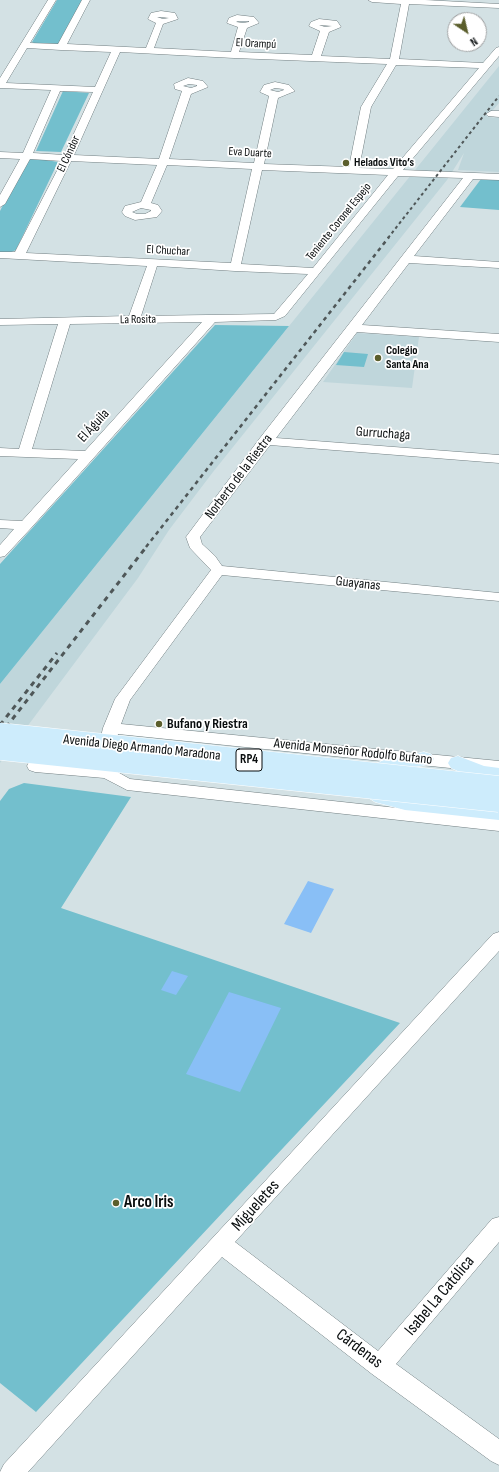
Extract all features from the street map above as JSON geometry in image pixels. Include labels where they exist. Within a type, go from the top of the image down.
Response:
[{"type":"main road","name":"Avenida Diego Armando Maradona","points":[[0,733],[499,786]]},
{"type":"main road","name":"Avenida Diego Armando Maradona","points":[[0,750],[499,802]]},
{"type":"main road","points":[[424,759],[389,765],[377,771],[372,778],[372,786],[376,793],[382,797],[405,804],[499,813]]},
{"type":"main road","points":[[458,763],[481,773],[499,775]]},
{"type":"street","points":[[52,0],[0,85],[98,90]]},
{"type":"street","points":[[61,47],[86,0]]},
{"type":"street","points":[[372,0],[499,6]]},
{"type":"street","points":[[354,170],[366,107],[395,58],[406,1]]},
{"type":"street","points":[[149,51],[160,22]]},
{"type":"street","points":[[234,55],[243,26]]},
{"type":"street","points":[[316,58],[325,30]]},
{"type":"street","name":"El Orampú","points":[[25,45],[486,66]]},
{"type":"street","name":"El Cóndor","points":[[19,256],[68,158],[116,50]]},
{"type":"street","name":"Teniente Coronel Espejo","points":[[276,317],[281,314],[396,172],[499,50]]},
{"type":"street","points":[[0,204],[27,156],[57,87]]},
{"type":"street","points":[[145,205],[187,91]]},
{"type":"street","points":[[235,268],[274,95]]},
{"type":"street","name":"Eva Duarte","points":[[0,154],[499,178]]},
{"type":"street","name":"Norberto de la Riestra","points":[[218,570],[210,559],[194,546],[193,537],[265,441],[470,176]]},
{"type":"street","name":"El Chuchar","points":[[0,255],[315,271]]},
{"type":"street","points":[[406,259],[499,266]]},
{"type":"street","points":[[134,320],[153,263]]},
{"type":"street","name":"La Rosita","points":[[0,322],[276,317]]},
{"type":"street","name":"El Águila","points":[[0,553],[90,455],[211,319]]},
{"type":"street","points":[[24,453],[65,321]]},
{"type":"street","points":[[353,328],[499,338]]},
{"type":"street","name":"Gurruchaga","points":[[265,441],[499,459]]},
{"type":"street","points":[[0,452],[90,455]]},
{"type":"street","points":[[0,524],[26,525]]},
{"type":"street","points":[[107,773],[103,763],[110,728],[123,699],[218,570]]},
{"type":"street","name":"Guayanas","points":[[218,570],[499,597]]},
{"type":"street","name":"Avenida Monseñor Rodolfo Bufano","points":[[110,728],[499,767]]},
{"type":"street","points":[[35,766],[107,773],[127,784],[499,825]]},
{"type":"street","name":"Migueletes","points":[[12,1472],[499,939]]},
{"type":"street","name":"Isabel La Católica","points":[[380,1366],[499,1226]]},
{"type":"street","name":"Cárdenas","points":[[221,1244],[380,1366],[499,1453]]},
{"type":"shaded area","points":[[57,0],[82,0],[59,45],[35,44],[32,42]]},
{"type":"shaded area","points":[[499,66],[499,103],[487,117],[499,118],[499,172],[458,170],[464,153],[447,180],[213,472],[169,530],[138,578],[0,763],[0,684]]},
{"type":"shaded area","points":[[63,91],[89,93],[61,152],[36,151]]},
{"type":"shaded area","points":[[34,158],[58,162],[16,250],[9,253],[0,253],[0,211],[24,162]]},
{"type":"shaded area","points":[[481,179],[499,180],[499,210],[460,207]]},
{"type":"shaded area","points":[[215,325],[289,326],[0,684],[0,564]]},
{"type":"shaded area","name":"Colegio Santa Ana","points":[[357,333],[419,337],[412,388],[323,382]]},
{"type":"shaded area","points":[[344,352],[368,354],[364,367],[336,365]]},
{"type":"shaded area","name":"Arco Iris","points":[[24,783],[131,797],[61,908],[400,1023],[36,1412],[0,1383],[0,801],[9,789]]},
{"type":"shaded area","points":[[308,881],[334,889],[311,933],[284,924]]},
{"type":"shaded area","points":[[172,971],[188,976],[176,995],[161,990]]},
{"type":"shaded area","points":[[229,992],[281,1008],[240,1092],[186,1074]]},
{"type":"railway","points":[[388,238],[499,96]]},
{"type":"railway","points":[[146,547],[389,237]]},
{"type":"railway","points":[[0,735],[147,546]]},
{"type":"railway","points":[[0,725],[57,653]]},
{"type":"place","name":"Helados Vito’s","points":[[346,163]]},
{"type":"place","name":"Colegio Santa Ana","points":[[378,358]]},
{"type":"place","name":"Bufano y Riestra","points":[[159,724]]},
{"type":"place","name":"Arco Iris","points":[[116,1203]]}]
